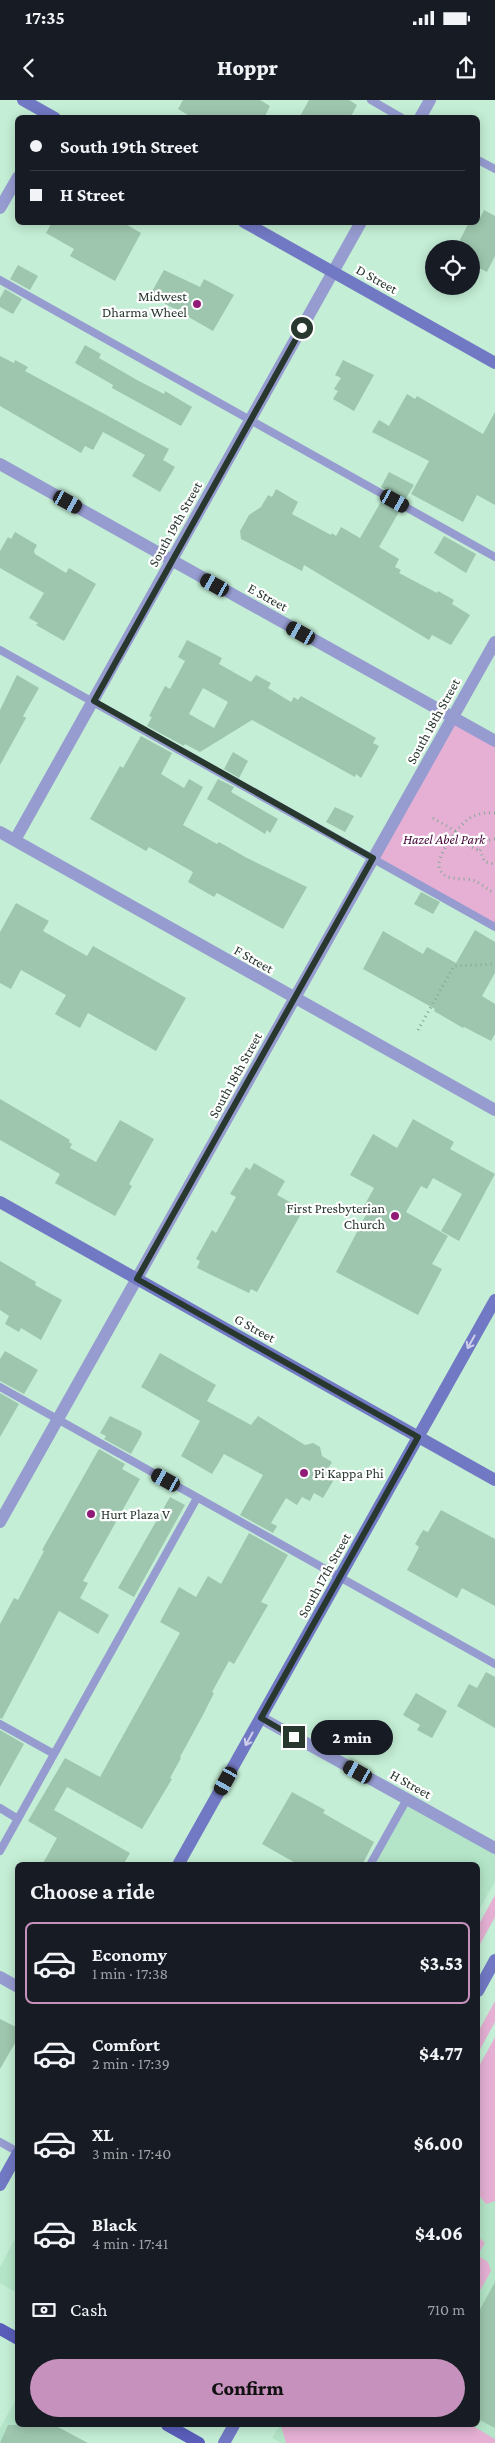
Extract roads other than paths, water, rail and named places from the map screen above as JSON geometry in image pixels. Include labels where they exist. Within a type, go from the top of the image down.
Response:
[{"type":"main road","points":[[0,2329],[15,2337]]},
{"type":"main road","points":[[171,2427],[199,2443]]},
{"type":"street","points":[[23,100],[49,115]]},
{"type":"street","points":[[422,115],[430,100]]},
{"type":"street","points":[[0,208],[15,182]]},
{"type":"street","name":"D Street","points":[[249,225],[495,363]]},
{"type":"street","name":"South 19th Street","points":[[15,840],[359,225]]},
{"type":"street","name":"E Street","points":[[0,464],[495,741]]},
{"type":"street","name":"South 18th Street","points":[[0,1522],[495,642]]},
{"type":"street","name":"F Street","points":[[0,832],[294,999],[495,1110]]},
{"type":"street","name":"G Street","points":[[0,1202],[495,1480]]},
{"type":"street","name":"South 17th Street","points":[[180,1862],[495,1300]]},
{"type":"street","name":"H Street","points":[[261,1718],[495,1848]]},
{"type":"street","points":[[480,1987],[495,1960]]},
{"type":"street","points":[[0,1978],[15,1986]]},
{"type":"street","points":[[0,2184],[15,2158]]},
{"type":"street","points":[[224,2443],[233,2427]]},
{"type":"lane","points":[[371,100],[397,115]]},
{"type":"lane","points":[[480,161],[495,170]]},
{"type":"lane","points":[[0,280],[495,558]]},
{"type":"lane","points":[[0,650],[495,927]]},
{"type":"lane","points":[[0,1388],[495,1664]]},
{"type":"lane","points":[[0,1851],[197,1498]]},
{"type":"lane","points":[[0,1724],[54,1754]]},
{"type":"lane","points":[[372,1862],[407,1799]]},
{"type":"lane","points":[[0,1808],[18,1819]]},
{"type":"lane","points":[[0,2142],[15,2151]]},
{"type":"place","name":"Midwest Dharma Wheel","points":[[197,304]]},
{"type":"place","name":"First Presbyterian Church","points":[[395,1216]]},
{"type":"place","name":"Pi Kappa Phi","points":[[304,1473]]},
{"type":"place","name":"Hurt Plaza V","points":[[91,1514]]},
{"type":"park label","name":"Hazel Abel Park","points":[[444,839]]}]
